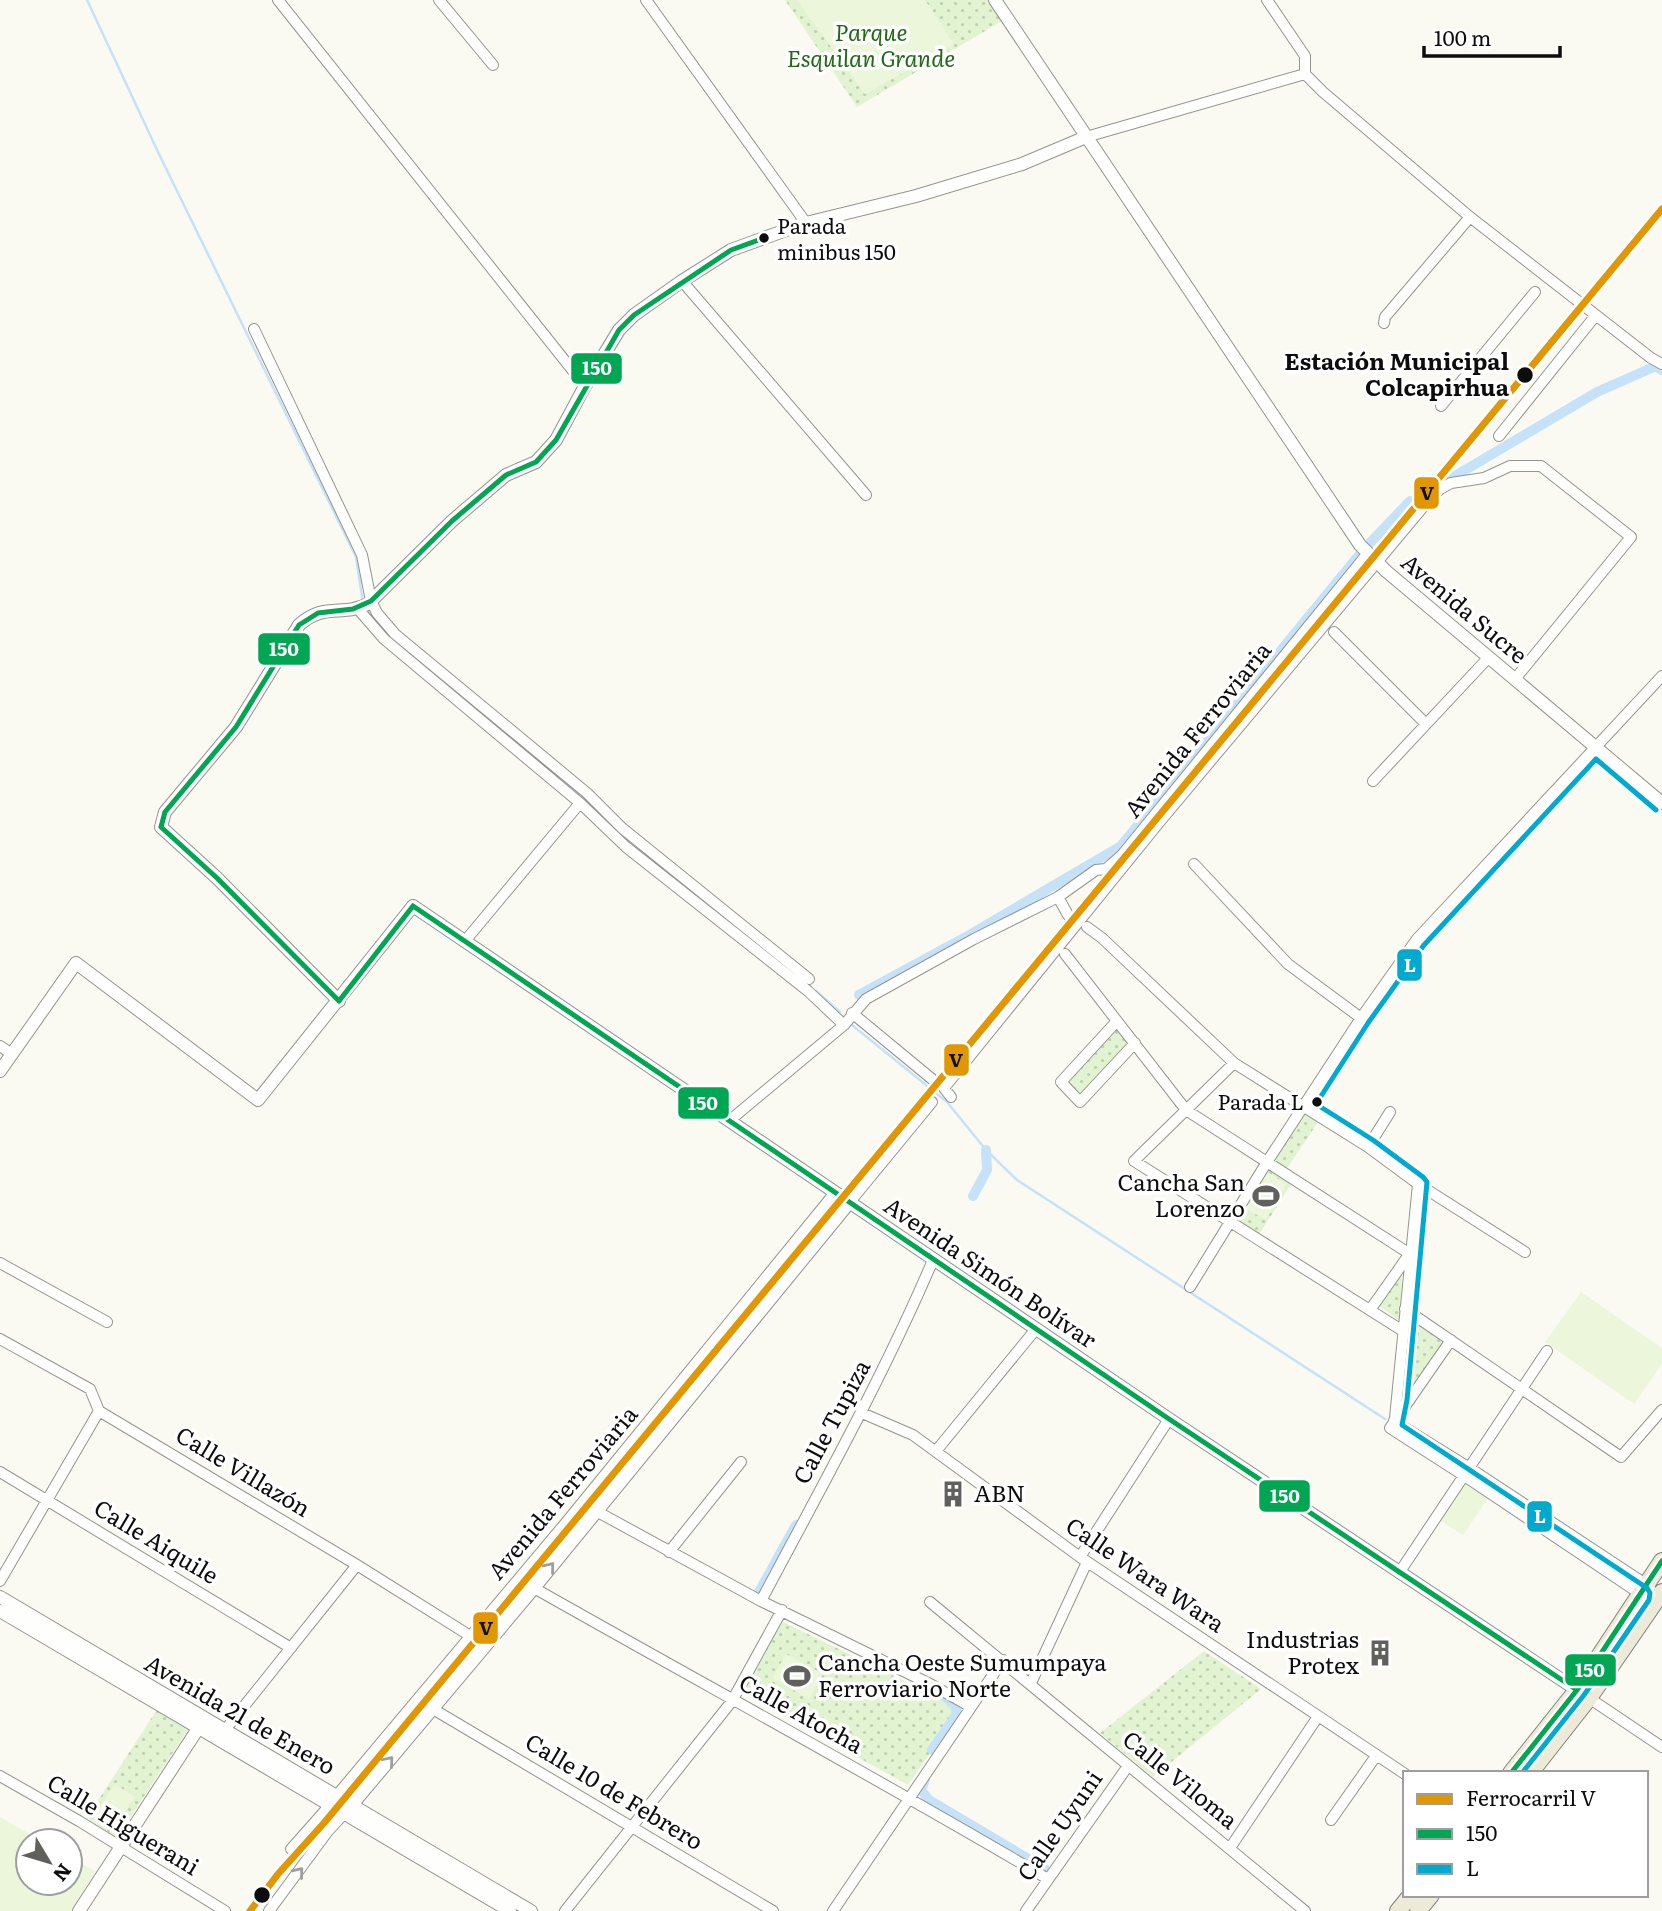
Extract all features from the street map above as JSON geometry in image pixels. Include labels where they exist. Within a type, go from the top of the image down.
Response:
[{"type":"main road","points":[[1531,1771],[1653,1594],[1662,1562]]},
{"type":"main road","points":[[1513,1771],[1583,1694]]},
{"type":"main road","points":[[1398,1911],[1409,1897]]},
{"type":"main road","points":[[1418,1911],[1429,1897]]},
{"type":"street","points":[[278,0],[585,386]]},
{"type":"street","points":[[439,0],[493,65]]},
{"type":"street","points":[[646,0],[806,223]]},
{"type":"street","name":"Avenida Sucre","points":[[995,0],[1377,564],[1662,803]]},
{"type":"street","points":[[1267,0],[1305,57],[1305,74],[1469,217],[1662,364]]},
{"type":"street","points":[[339,1001],[217,878],[161,827],[165,812],[236,727],[299,625],[319,611],[365,605],[452,521],[506,475],[536,462],[556,440],[619,330],[634,315],[682,281],[732,250],[806,223],[926,193],[1021,163],[1086,137],[1305,74]]},
{"type":"street","points":[[1384,323],[1385,317],[1469,217]]},
{"type":"street","points":[[682,281],[866,495]]},
{"type":"street","points":[[1441,406],[1535,292]]},
{"type":"street","points":[[1499,436],[1596,316]]},
{"type":"street","points":[[254,329],[362,555],[365,605],[384,639],[580,803],[625,847],[741,936],[808,991],[844,1025]]},
{"type":"street","name":"Avenida Ferroviaria","points":[[951,1097],[944,1088],[1166,815],[1429,500],[1451,483],[1484,478],[1510,466],[1541,466],[1632,537],[1515,679]]},
{"type":"street","name":"Avenida Ferroviaria","points":[[729,1121],[844,1025],[866,999],[974,939],[1058,897],[1096,870],[1106,869],[1122,855],[1368,553]]},
{"type":"street","points":[[365,605],[377,613],[395,635],[587,793],[622,828],[809,979]]},
{"type":"street","points":[[1334,632],[1426,724]]},
{"type":"street","points":[[1373,781],[1489,657]]},
{"type":"street","points":[[1190,1287],[1267,1162],[1361,1018],[1417,939],[1662,676]]},
{"type":"street","points":[[465,941],[580,803]]},
{"type":"street","points":[[1194,864],[1288,964],[1361,1018]]},
{"type":"street","points":[[1058,897],[1068,915]]},
{"type":"street","name":"Avenida Simón Bolívar","points":[[12,1054],[76,963],[258,1100],[413,906],[1169,1419],[1662,1747]]},
{"type":"street","points":[[1087,927],[1234,1062],[1525,1252]]},
{"type":"street","points":[[1065,954],[1186,1110],[1410,1254]]},
{"type":"street","points":[[852,1013],[932,1079]]},
{"type":"street","points":[[1117,1021],[1061,1083],[1080,1102],[1135,1043]]},
{"type":"street","points":[[0,1046],[12,1054],[0,1071]]},
{"type":"street","points":[[1234,1062],[1134,1161],[1403,1331]]},
{"type":"street","name":"Avenida Ferroviaria","points":[[269,1911],[328,1831],[534,1588],[932,1102]]},
{"type":"street","points":[[1368,1147],[1390,1112]]},
{"type":"street","points":[[1392,1424],[1418,1184]]},
{"type":"street","name":"Avenida Ferroviaria","points":[[291,1849],[472,1637],[836,1193]]},
{"type":"street","points":[[1370,1310],[1410,1254]]},
{"type":"street","name":"Calle Tupiza","points":[[761,1601],[862,1413],[903,1331],[933,1259]]},
{"type":"street","points":[[0,1263],[107,1322]]},
{"type":"street","points":[[1405,1309],[1621,1457],[1662,1410]]},
{"type":"street","points":[[936,1451],[1036,1329]]},
{"type":"street","name":"Calle Villazón","points":[[0,1339],[90,1389],[99,1411],[357,1564],[472,1637]]},
{"type":"street","points":[[1392,1424],[1451,1340]]},
{"type":"street","points":[[1399,1573],[1547,1351]]},
{"type":"street","points":[[0,1581],[99,1411]]},
{"type":"street","name":"Calle Wara Wara","points":[[862,1413],[913,1435],[1083,1560],[1403,1773]]},
{"type":"street","points":[[1031,1683],[1083,1560],[1169,1419]]},
{"type":"street","points":[[1392,1424],[1653,1594]]},
{"type":"street","points":[[669,1552],[741,1462]]},
{"type":"street","name":"Calle Aiquile","points":[[0,1472],[291,1647]]},
{"type":"street","points":[[596,1511],[761,1601],[971,1707]]},
{"type":"street","points":[[222,1735],[357,1564]]},
{"type":"street","name":"Calle Atocha","points":[[534,1588],[732,1701],[910,1797],[1048,1879]]},
{"type":"street","name":"Avenida 21 de Enero","points":[[0,1597],[97,1661],[201,1723],[531,1911]]},
{"type":"street","name":"Calle Viloma","points":[[930,1601],[1305,1911]]},
{"type":"street","points":[[565,1911],[732,1701],[782,1610]]},
{"type":"street","name":"Avenida 21 de Enero","points":[[0,1611],[97,1661]]},
{"type":"street","points":[[833,1911],[1003,1660]]},
{"type":"street","name":"Calle 10 de Febrero","points":[[433,1709],[773,1911]]},
{"type":"street","points":[[1230,1848],[1317,1718]]},
{"type":"street","points":[[79,1911],[201,1723]]},
{"type":"street","points":[[1331,1820],[1376,1756]]},
{"type":"street","name":"Calle Uyuni","points":[[1026,1911],[1128,1766]]},
{"type":"street","name":"Calle Higuerani","points":[[0,1776],[225,1911]]},
{"type":"street","name":"Avenida 21 de Enero","points":[[349,1809],[510,1911]]},
{"type":"green space","name":"Parque Esquilan Grande","points":[[785,0],[988,0],[1002,21],[857,107]]},
{"type":"green space","name":"Parque Esquilan Grande","points":[[797,0],[925,0],[954,44],[865,94]]},
{"type":"green space","points":[[1116,1030],[1120,1030],[1129,1041],[1128,1047],[1085,1092],[1076,1092],[1071,1088],[1070,1079]]},
{"type":"green space","points":[[1306,1110],[1320,1119],[1286,1170],[1273,1162]]},
{"type":"green space","points":[[1267,1168],[1292,1183],[1258,1236],[1234,1220]]},
{"type":"green space","name":"Cancha San Lorenzo","points":[[1266,1171],[1287,1185],[1265,1220],[1244,1207]]},
{"type":"green space","points":[[1402,1273],[1400,1320],[1377,1305]]},
{"type":"green space","points":[[1581,1292],[1662,1348],[1662,1364],[1634,1404],[1545,1342]]},
{"type":"green space","points":[[1410,1321],[1440,1338],[1442,1345],[1403,1399],[1408,1323]]},
{"type":"green space","points":[[1466,1482],[1489,1497],[1463,1535],[1440,1521]]},
{"type":"green space","points":[[781,1621],[955,1705],[957,1714],[908,1785],[743,1694]]},
{"type":"green space","points":[[1204,1651],[1261,1689],[1153,1777],[1100,1733]]},
{"type":"green space","name":"Cancha Oeste Sumumpaya Ferroviario Norte","points":[[786,1654],[823,1674],[809,1699],[772,1678]]},
{"type":"green space","points":[[158,1708],[189,1728],[118,1836],[114,1837],[88,1816]]},
{"type":"green space","points":[[115,1784],[135,1797],[115,1827],[95,1814]]},
{"type":"green space","points":[[0,1817],[18,1827],[14,1827],[14,1897],[80,1897],[72,1911],[0,1911]]},
{"type":"green space","points":[[84,1865],[95,1871],[84,1890]]},
{"type":"waterway","points":[[87,0],[158,152],[356,557],[363,603]]},
{"type":"waterway","points":[[1450,479],[1597,392],[1656,366],[1662,370]]},
{"type":"waterway","points":[[1370,543],[1410,501]]},
{"type":"waterway","points":[[859,995],[966,937],[1121,846],[1360,554]]},
{"type":"waterway","points":[[366,609],[377,623]]},
{"type":"waterway","points":[[393,640],[603,816]]},
{"type":"waterway","points":[[653,859],[762,948]]},
{"type":"waterway","points":[[816,991],[840,1012]]},
{"type":"waterway","points":[[852,1025],[947,1102],[986,1150],[1017,1180],[1385,1419]]},
{"type":"waterway","points":[[973,1196],[987,1170],[986,1150]]},
{"type":"waterway","points":[[759,1592],[796,1525]]},
{"type":"waterway","points":[[1595,1557],[1630,1580]]},
{"type":"waterway","points":[[932,1750],[957,1714],[955,1705],[943,1695]]},
{"type":"waterway","points":[[925,1779],[921,1790],[929,1800],[1045,1869]]},
{"type":"rail line","name":"V","points":[[250,1911],[1662,209]]},
{"type":"transit line","name":"150","points":[[161,827],[165,812],[236,727],[299,625],[318,613],[353,609],[371,601],[452,521],[506,475],[536,462],[556,440],[619,330],[634,315],[731,250],[764,238]]},
{"type":"transit line","name":"L","points":[[1524,1771],[1584,1695],[1649,1600],[1650,1593],[1647,1588],[1402,1425],[1407,1400],[1427,1182],[1373,1140],[1316,1104],[1368,1023],[1424,945],[1596,759],[1656,810]]},
{"type":"transit line","name":"150","points":[[161,827],[217,878],[339,1001]]},
{"type":"transit line","name":"150","points":[[413,906],[1169,1419],[1577,1690]]},
{"type":"transit line","name":"150","points":[[339,1001],[413,906]]},
{"type":"transit line","name":"150","points":[[1513,1771],[1577,1690],[1662,1561]]},
{"type":"place","name":"Parada minibus 150","points":[[764,238]]},
{"type":"place","name":"Estación Municipal Colcapirhua","points":[[1525,375]]},
{"type":"place","name":"Parada L","points":[[1317,1102]]},
{"type":"place","name":"Cancha San Lorenzo","points":[[1266,1196]]},
{"type":"place","name":"ABN","points":[[953,1494]]},
{"type":"place","name":"Industrias Protex","points":[[1380,1653]]},
{"type":"place","name":"Cancha Oeste Sumumpaya Ferroviario Norte","points":[[797,1676]]}]
